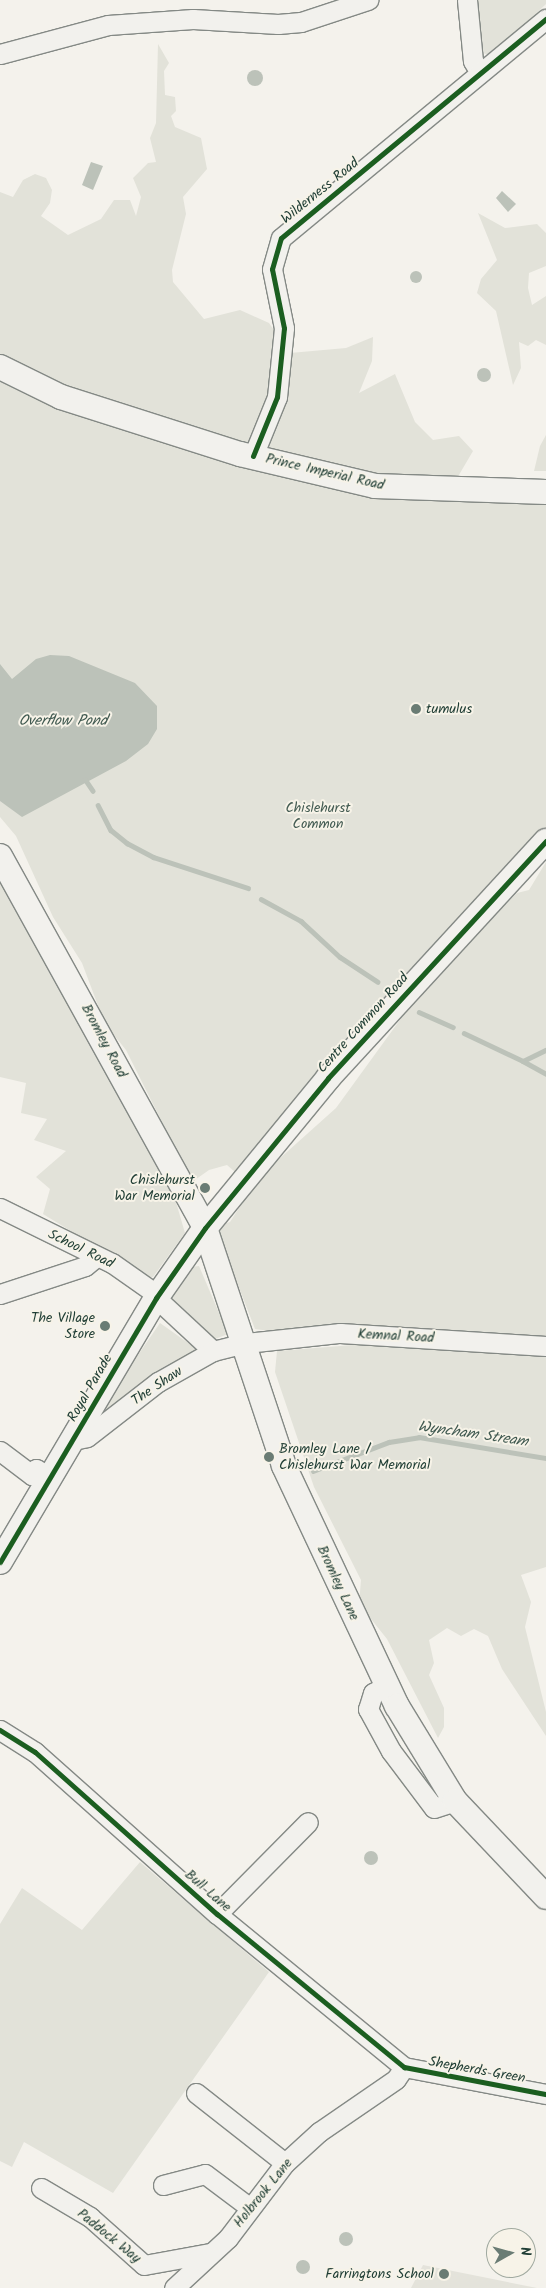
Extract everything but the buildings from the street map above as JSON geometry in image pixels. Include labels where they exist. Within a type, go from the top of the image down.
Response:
[{"type":"main road","name":"Prince Imperial Road","points":[[0,367],[61,397],[253,456],[375,486],[546,492]]},
{"type":"main road","name":"Centre Common Road","points":[[205,1228],[328,1078],[546,840]]},
{"type":"main road","name":"Bromley Road","points":[[0,856],[205,1228]]},
{"type":"main road","name":"Royal Parade","points":[[0,1562],[158,1297],[205,1228]]},
{"type":"main road","name":"Bromley Lane","points":[[205,1228],[246,1343],[284,1466],[387,1685],[423,1755],[455,1801],[546,1897]]},
{"type":"street","points":[[0,54],[108,25],[192,18],[278,24],[300,22],[368,0]]},
{"type":"street","points":[[467,0],[473,61],[479,72]]},
{"type":"street","name":"Wilderness Road","points":[[253,456],[277,397],[284,328],[272,269],[282,238],[479,72],[488,70],[546,19]]},
{"type":"street","name":"School Road","points":[[0,1208],[96,1257],[158,1297],[214,1351]]},
{"type":"street","points":[[0,1294],[85,1266],[96,1257]]},
{"type":"street","name":"Kemnal Road","points":[[246,1343],[340,1333],[546,1346]]},
{"type":"street","name":"The Shaw","points":[[73,1440],[87,1437],[158,1382],[214,1351],[246,1343]]},
{"type":"street","points":[[0,1451],[32,1474],[36,1469],[51,1478]]},
{"type":"street","name":"Bull Lane","points":[[0,1730],[35,1752],[217,1914],[404,2067]]},
{"type":"street","points":[[217,1914],[308,1822]]},
{"type":"street","name":"Shepherds Green","points":[[404,2067],[546,2094]]},
{"type":"street","name":"Holbrook Lane","points":[[174,2288],[212,2253],[285,2163],[319,2132],[396,2079],[404,2067]]},
{"type":"street","points":[[196,2093],[285,2163]]},
{"type":"street","points":[[163,2185],[205,2174],[249,2207]]},
{"type":"street","name":"Paddock Way","points":[[41,2188],[90,2217],[144,2265],[212,2253]]},
{"type":"shaded area","name":"Farringtons School","points":[[423,2265],[537,2288],[411,2288]]},
{"type":"green space","points":[[473,0],[546,0],[546,4],[491,56],[483,53]]},
{"type":"green space","name":"Chislehurst Common","points":[[158,44],[169,63],[164,71],[165,95],[175,97],[176,111],[171,116],[175,127],[201,138],[207,169],[183,197],[186,214],[172,270],[173,282],[204,319],[240,310],[269,323],[290,353],[346,348],[373,337],[372,361],[359,393],[395,374],[415,422],[433,440],[459,436],[473,451],[456,480],[492,487],[511,478],[529,483],[546,498],[546,840],[235,1172],[227,1165],[209,1170],[192,1182],[126,1050],[105,1024],[82,963],[53,917],[16,836],[0,817],[0,192],[13,197],[23,180],[35,174],[46,178],[52,190],[50,203],[41,216],[68,235],[101,219],[114,200],[130,200],[136,216],[141,197],[133,178],[148,163],[156,162],[150,138],[156,123]],"holes":[[[252,444],[236,460],[200,455],[207,447]]]},
{"type":"green space","points":[[478,213],[505,228],[537,224],[546,233],[546,266],[529,273],[528,288],[532,305],[546,296],[546,345],[536,340],[528,346],[519,342],[521,368],[513,385],[496,311],[477,293],[481,279],[497,260]]},
{"type":"green space","points":[[546,435],[546,471],[534,471],[540,446]]},
{"type":"green space","points":[[546,862],[546,1567],[521,1575],[531,1602],[525,1627],[546,1712],[546,1736],[502,1669],[488,1636],[474,1629],[461,1636],[447,1628],[429,1640],[434,1663],[429,1675],[444,1708],[444,1727],[438,1738],[387,1639],[359,1604],[361,1580],[314,1487],[275,1372],[277,1351],[366,1344],[255,1329],[219,1236],[220,1225],[230,1222],[259,1177],[336,1108],[434,973],[517,893],[529,890]]},
{"type":"green space","points":[[0,879],[171,1185],[185,1233],[153,1277],[146,1277],[43,1214],[50,1189],[36,1177],[66,1151],[34,1140],[47,1119],[21,1113],[26,1083],[0,1077]]},
{"type":"green space","points":[[199,1266],[228,1334],[215,1339],[172,1298],[191,1267]]},
{"type":"green space","points":[[160,1323],[198,1350],[96,1425],[127,1371]]},
{"type":"green space","points":[[140,1862],[269,1972],[113,2193],[24,2142],[12,2167],[0,2161],[0,1924],[22,1888],[82,1930]]},
{"type":"water","points":[[255,70],[263,78],[255,86],[247,78]]},
{"type":"water","points":[[91,162],[103,166],[93,190],[82,185]]},
{"type":"water","points":[[502,191],[516,204],[508,212],[496,198]]},
{"type":"water","points":[[418,271],[421,272],[421,282],[414,283],[411,282],[410,275],[411,272]]},
{"type":"water","points":[[484,368],[489,370],[491,375],[489,380],[484,382],[479,380],[477,375],[479,370]]},
{"type":"water","name":"Overflow Pond","points":[[50,655],[69,656],[135,683],[157,706],[157,729],[148,744],[126,761],[22,817],[0,801],[0,664],[12,679],[36,659]]},
{"type":"water","points":[[368,1851],[374,1851],[378,1858],[374,1865],[368,1865],[364,1861],[364,1855]]},
{"type":"water","points":[[343,2232],[349,2232],[353,2239],[349,2246],[343,2246],[339,2242],[339,2236]]},
{"type":"water","points":[[300,2260],[306,2260],[310,2267],[306,2274],[300,2274],[296,2270],[296,2264]]},
{"type":"waterway","points":[[85,779],[93,791]]},
{"type":"waterway","points":[[98,805],[111,830],[127,843],[153,857],[248,888]]},
{"type":"waterway","points":[[261,899],[301,921],[340,957],[378,982]]},
{"type":"waterway","points":[[419,1012],[453,1027]]},
{"type":"waterway","points":[[464,1033],[523,1061],[546,1050]]},
{"type":"waterway","points":[[523,1061],[546,1074]]},
{"type":"waterway","name":"Wyncham Stream","points":[[313,1471],[389,1442],[419,1437],[546,1458]]},
{"type":"cycle path","points":[[253,456],[277,397],[284,328],[272,269],[281,238],[546,19]]},
{"type":"cycle path","points":[[0,1562],[156,1298],[205,1228],[328,1078],[546,841]]},
{"type":"cycle path","points":[[0,1730],[35,1752],[217,1914],[404,2067],[546,2094]]},
{"type":"place","name":"tumulus","points":[[416,709]]},
{"type":"place","name":"Chislehurst War Memorial","points":[[205,1188]]},
{"type":"place","name":"The Village Store","points":[[105,1326]]},
{"type":"place","name":"Bromley Lane / Chislehurst War Memorial","points":[[269,1457]]},
{"type":"place","name":"Farringtons School","points":[[444,2274]]}]
